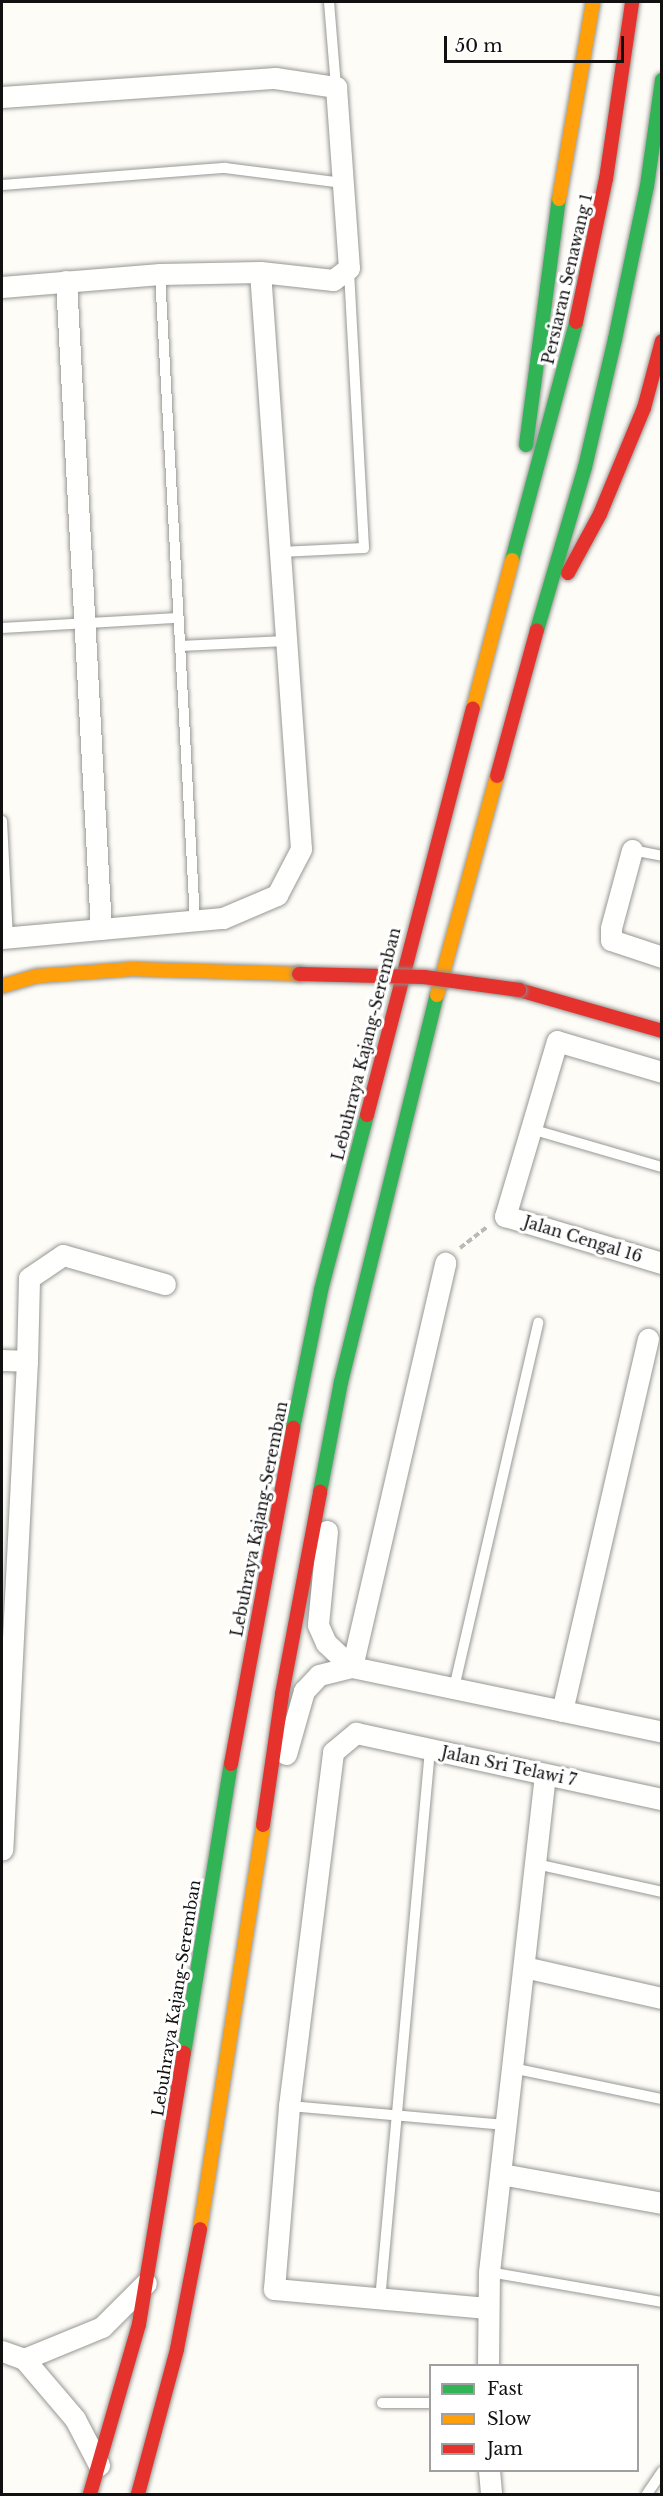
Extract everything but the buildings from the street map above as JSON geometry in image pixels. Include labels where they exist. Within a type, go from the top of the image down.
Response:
[{"type":"main road","points":[[512,560],[549,257],[593,2]]},
{"type":"main road","name":"Persiaran Senawang 1","points":[[512,560],[573,334],[594,234],[632,2]]},
{"type":"main road","points":[[138,2494],[177,2349],[213,2162],[284,1683],[341,1382],[452,936],[585,467],[647,186],[662,80]]},
{"type":"main road","points":[[537,630],[600,514],[644,408],[662,341]]},
{"type":"main road","name":"Lebuhraya Kajang-Seremban","points":[[90,2494],[139,2324],[253,1631],[321,1290],[512,560]]},
{"type":"main road","points":[[2,986],[38,976],[132,969],[424,977],[519,990],[662,1031]]},
{"type":"street","points":[[2,97],[275,78],[336,87],[349,268],[333,280],[260,272],[160,274],[2,287]]},
{"type":"street","points":[[5,938],[223,918],[277,895],[301,849],[260,272]]},
{"type":"street","points":[[66,282],[101,929]]},
{"type":"street","points":[[632,850],[611,928],[612,940],[662,957]]},
{"type":"street","points":[[505,1216],[557,1041],[662,1072]]},
{"type":"street","name":"Jalan Cengal 16","points":[[505,1216],[662,1263]]},
{"type":"street","points":[[2,1849],[27,1362],[29,1278],[63,1256],[165,1284]]},
{"type":"street","points":[[352,1667],[445,1263]]},
{"type":"street","points":[[562,1711],[648,1339]]},
{"type":"street","points":[[2,1360],[27,1362]]},
{"type":"street","points":[[341,1382],[318,1625],[326,1643],[352,1667]]},
{"type":"street","points":[[258,1847],[304,1691],[319,1675],[352,1667],[662,1732]]},
{"type":"street","name":"Jalan Sri Telawi 7","points":[[289,2106],[333,1752],[356,1733],[662,1799]]},
{"type":"street","points":[[488,2364],[489,2272],[545,1774]]},
{"type":"street","points":[[524,1967],[662,1998]]},
{"type":"street","points":[[289,2106],[274,2289],[488,2308]]},
{"type":"street","points":[[501,2174],[662,2203]]},
{"type":"street","points":[[24,2359],[102,2327],[146,2283]]},
{"type":"street","points":[[2,2351],[24,2359],[75,2419],[99,2464]]},
{"type":"street","points":[[489,2472],[490,2494]]},
{"type":"lane","points":[[329,2],[336,87]]},
{"type":"lane","points":[[2,184],[225,168],[343,183]]},
{"type":"lane","points":[[280,552],[364,548],[349,268]]},
{"type":"lane","points":[[160,274],[195,921]]},
{"type":"lane","points":[[2,628],[178,618]]},
{"type":"lane","points":[[180,646],[286,641]]},
{"type":"lane","points":[[2,821],[5,938]]},
{"type":"lane","points":[[632,850],[662,856]]},
{"type":"lane","points":[[531,1129],[662,1167]]},
{"type":"lane","points":[[454,1688],[537,1323]]},
{"type":"lane","points":[[380,2300],[430,1749]]},
{"type":"lane","points":[[536,1864],[662,1892]]},
{"type":"lane","points":[[512,2068],[662,2099]]},
{"type":"lane","points":[[289,2106],[506,2125]]},
{"type":"lane","points":[[489,2272],[662,2302]]},
{"type":"lane","points":[[382,2403],[429,2403]]},
{"type":"lane","points":[[647,2494],[662,2472]]},
{"type":"path","points":[[445,1263],[472,1236],[505,1216]]},
{"type":"traffic: fast","points":[[537,630],[585,467],[615,339],[647,186],[662,80]]},
{"type":"traffic: fast","points":[[526,445],[559,199]]},
{"type":"traffic: fast","points":[[512,560],[576,322]]},
{"type":"traffic: fast","points":[[320,1492],[341,1382],[437,995]]},
{"type":"traffic: fast","points":[[293,1428],[321,1290],[367,1115]]},
{"type":"traffic: fast","points":[[184,2053],[231,1764]]},
{"type":"traffic: slow","points":[[559,199],[593,2]]},
{"type":"traffic: slow","points":[[473,709],[512,560]]},
{"type":"traffic: slow","points":[[437,995],[497,776]]},
{"type":"traffic: slow","points":[[2,986],[38,976],[132,969],[299,974]]},
{"type":"traffic: slow","points":[[200,2229],[263,1825]]},
{"type":"traffic: jam","points":[[576,322],[606,179],[632,2]]},
{"type":"traffic: jam","points":[[568,573],[600,514],[644,408],[662,341]]},
{"type":"traffic: jam","points":[[497,776],[537,630]]},
{"type":"traffic: jam","points":[[367,1115],[473,709]]},
{"type":"traffic: jam","points":[[299,974],[424,977],[519,990]]},
{"type":"traffic: jam","points":[[519,990],[662,1031]]},
{"type":"traffic: jam","points":[[231,1764],[293,1428]]},
{"type":"traffic: jam","points":[[263,1825],[282,1694],[320,1492]]},
{"type":"traffic: jam","points":[[90,2494],[139,2324],[184,2053]]},
{"type":"traffic: jam","points":[[138,2494],[177,2349],[200,2229]]}]
